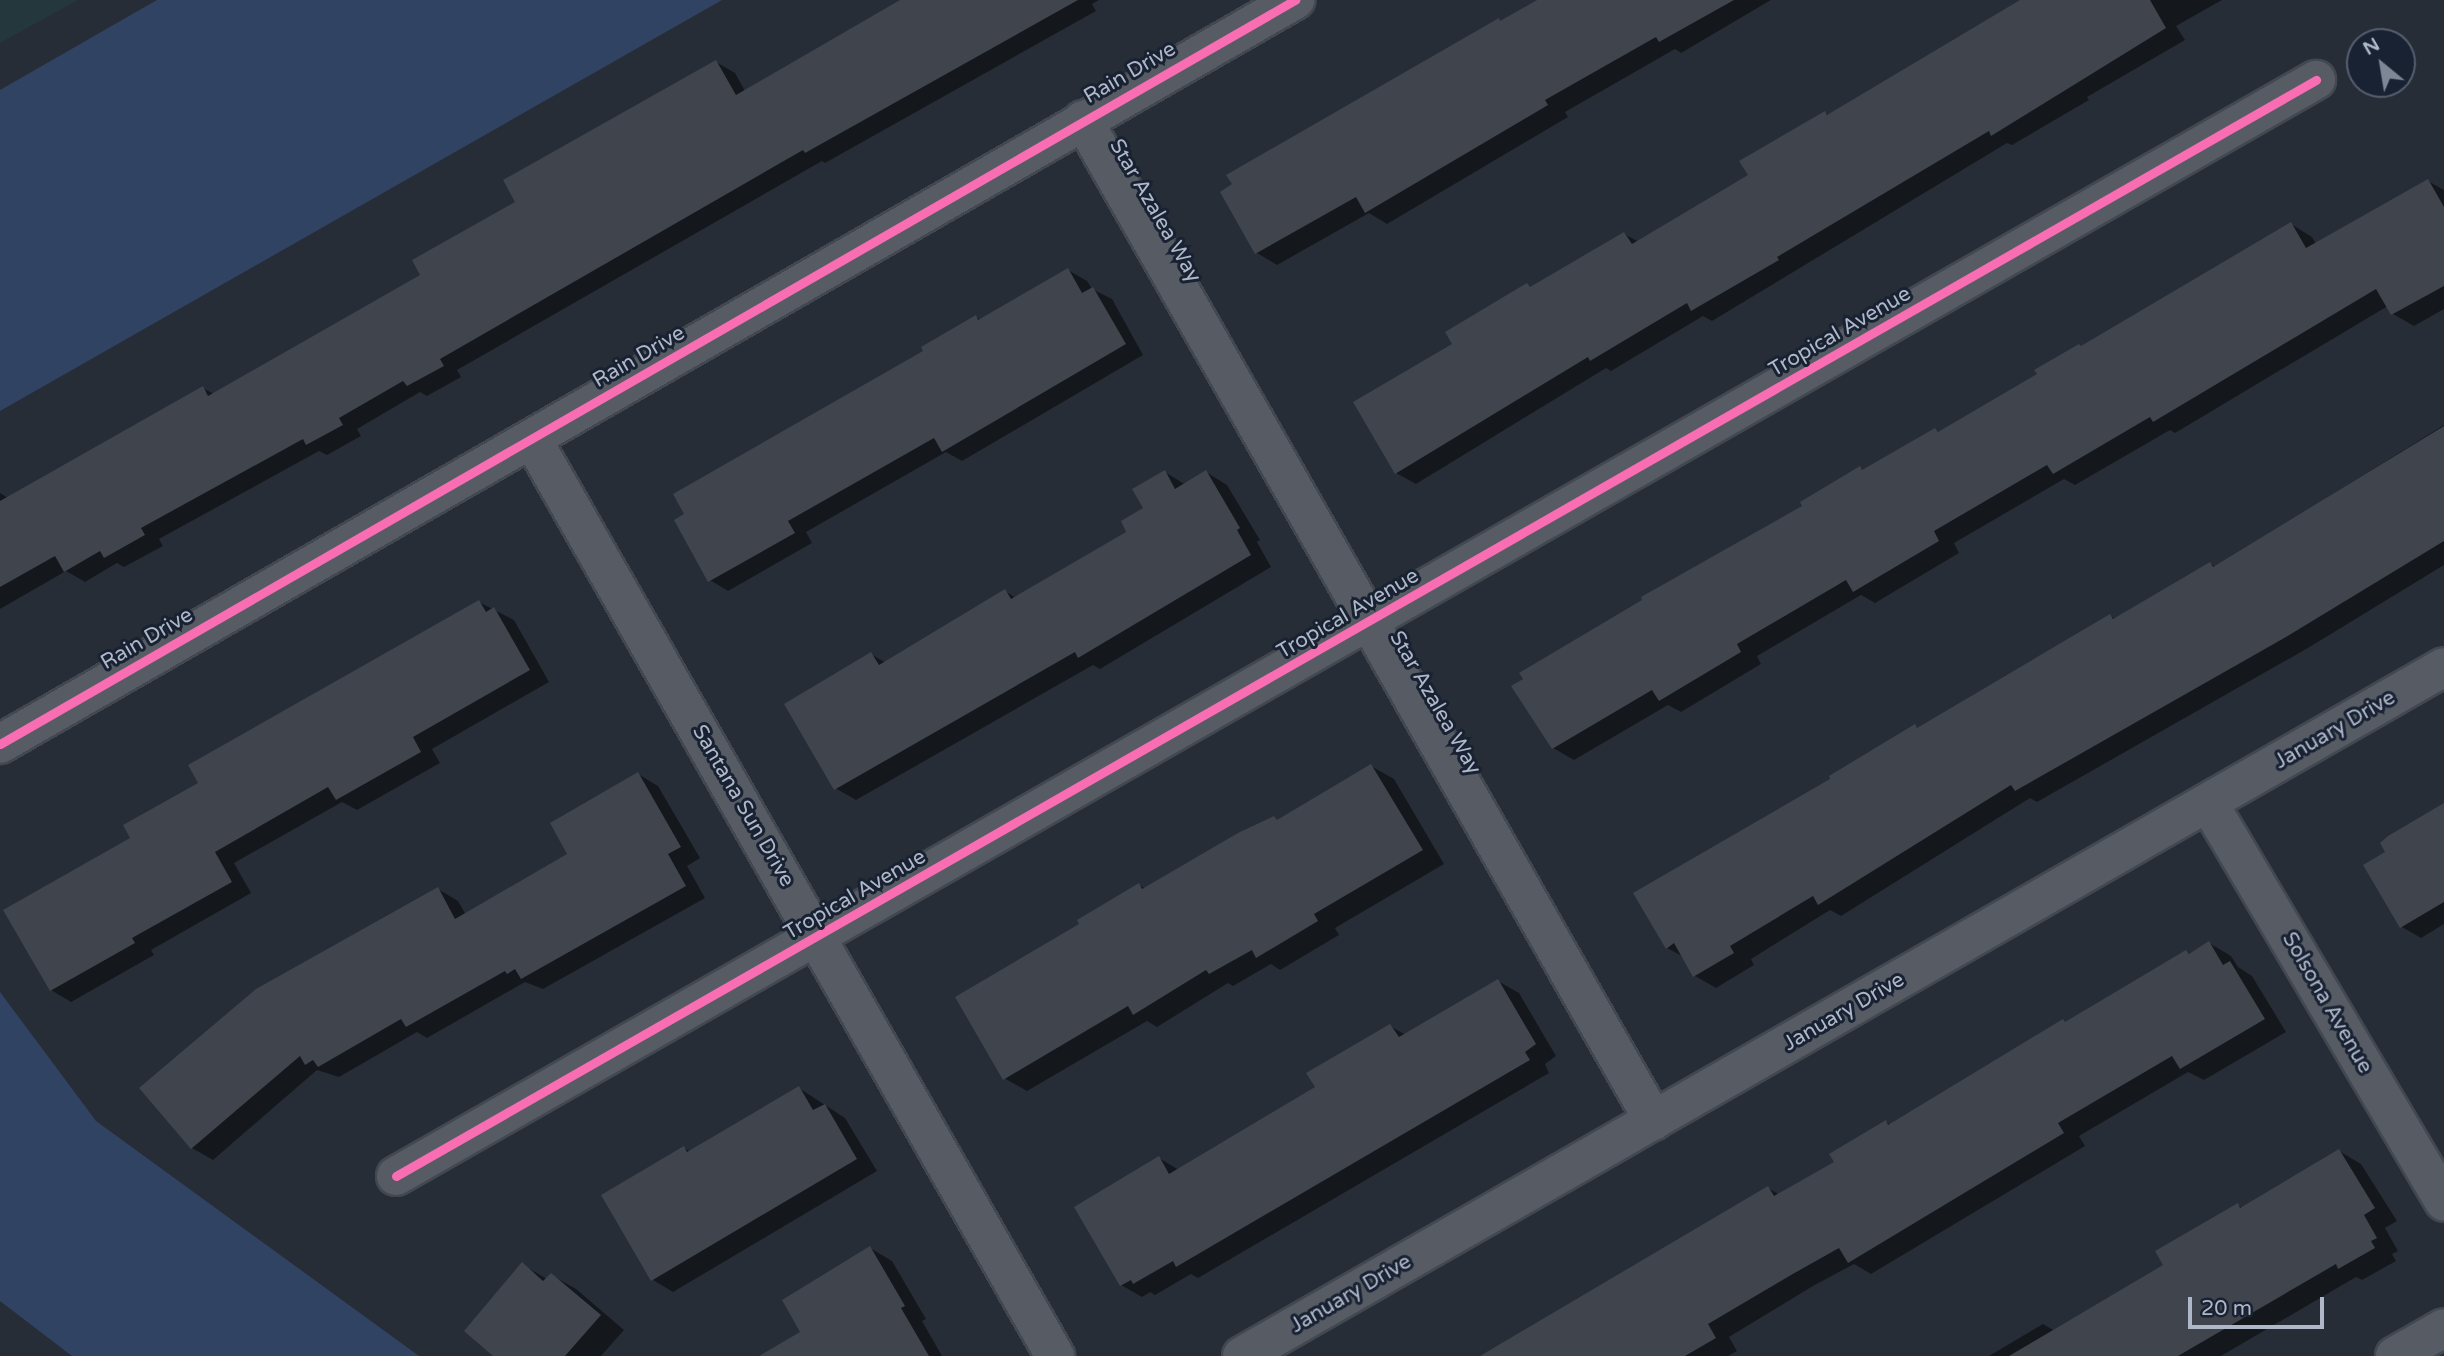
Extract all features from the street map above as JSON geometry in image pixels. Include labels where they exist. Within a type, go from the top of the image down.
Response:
[{"type":"street","name":"Rain Drive","points":[[0,744],[1295,0]]},
{"type":"street","name":"Tropical Avenue","points":[[396,1176],[2316,80]]},
{"type":"street","name":"Star Azalea Way","points":[[1083,120],[1654,1121]]},
{"type":"street","name":"Santana Sun Drive","points":[[532,439],[818,936],[1055,1356]]},
{"type":"street","name":"January Drive","points":[[1242,1356],[2444,667]]},
{"type":"street","name":"Solsona Avenue","points":[[2209,804],[2444,1202]]},
{"type":"street","points":[[2395,1356],[2444,1328]]},
{"type":"shaded area","points":[[0,0],[78,0],[0,43]]},
{"type":"water","points":[[157,0],[722,0],[0,411],[0,90]]},
{"type":"water","points":[[0,992],[96,1121],[419,1356],[72,1356],[0,1301]]},
{"type":"building","points":[[900,0],[1078,0],[805,153],[803,150],[440,359],[444,366],[407,386],[403,381],[339,418],[343,425],[306,445],[303,439],[141,528],[145,535],[104,558],[100,551],[64,572],[55,556],[0,587],[0,501],[203,386],[208,396],[420,275],[412,260],[515,202],[503,180],[716,60],[736,95]]},
{"type":"building","points":[[1537,0],[1734,0],[1659,42],[1656,37],[1545,100],[1548,105],[1365,213],[1356,197],[1255,254],[1220,192],[1232,184],[1226,175],[1499,18],[1500,21]]},
{"type":"building","points":[[2020,0],[2150,0],[2166,28],[1991,136],[1989,131],[1691,311],[1687,303],[1590,361],[1588,357],[1395,474],[1353,402],[1452,344],[1445,332],[1527,283],[1530,287],[1624,232],[1632,244],[1748,175],[1739,161],[1825,111],[1827,115]]},
{"type":"building","points":[[2428,179],[2444,207],[2444,286],[2391,315],[2376,289],[2153,422],[2150,417],[2053,474],[2047,465],[1934,531],[1939,541],[1853,592],[1846,580],[1737,644],[1741,652],[1659,701],[1652,690],[1552,749],[1511,686],[1523,679],[1519,673],[1642,600],[1641,597],[1802,506],[1800,502],[1860,466],[1862,470],[1935,428],[1938,432],[2037,374],[2034,370],[2079,344],[2081,346],[2291,222],[2306,248]]},
{"type":"building","points":[[1068,268],[1082,293],[1093,287],[1126,344],[942,452],[934,438],[788,521],[795,533],[708,582],[674,520],[684,514],[673,494],[923,351],[921,347],[976,315],[978,320]]},
{"type":"building","points":[[2444,426],[2444,541],[2286,637],[2015,791],[2011,785],[1818,905],[1813,896],[1730,946],[1734,953],[1693,977],[1674,943],[1666,949],[1633,893],[1830,779],[1829,776],[1915,724],[1917,728],[2110,614],[2113,619],[2210,562],[2213,567]]},
{"type":"building","points":[[1165,470],[1175,489],[1206,470],[1240,528],[1237,530],[1251,555],[1078,658],[1075,652],[834,790],[784,704],[871,652],[879,665],[1005,589],[1011,599],[1126,532],[1121,521],[1143,508],[1132,489]]},
{"type":"building","points":[[479,600],[486,612],[494,607],[530,670],[413,737],[421,752],[336,800],[328,787],[215,852],[232,882],[132,938],[135,943],[50,991],[3,910],[130,838],[123,825],[198,783],[188,765]]},
{"type":"building","points":[[1371,764],[1423,850],[1314,914],[1318,921],[1256,958],[1252,950],[1209,974],[1206,970],[1133,1015],[1128,1006],[1003,1080],[955,997],[1079,924],[1077,920],[1139,883],[1142,889],[1238,833],[1274,816],[1277,820]]},
{"type":"building","points":[[638,772],[681,847],[668,854],[686,886],[521,979],[515,969],[507,974],[505,971],[406,1027],[401,1019],[318,1067],[313,1060],[305,1065],[300,1056],[191,1149],[139,1088],[256,989],[438,887],[455,919],[567,854],[550,823]]},
{"type":"building","points":[[2444,803],[2444,902],[2400,928],[2363,865],[2385,852],[2380,843],[2388,836]]},
{"type":"building","points":[[2209,941],[2223,965],[2230,961],[2265,1019],[2180,1069],[2172,1056],[2058,1123],[2064,1133],[1848,1263],[1839,1248],[1791,1275],[1708,1324],[1716,1338],[1685,1356],[1480,1356],[1768,1186],[1774,1196],[1834,1162],[1829,1154],[1886,1120],[1888,1125],[2063,1019],[2065,1022],[2186,950],[2189,954]]},
{"type":"building","points":[[1498,979],[1536,1044],[1525,1052],[1530,1060],[1176,1267],[1173,1261],[1133,1284],[1131,1280],[1120,1286],[1074,1207],[1159,1156],[1169,1174],[1315,1087],[1306,1073],[1390,1024],[1399,1037]]},
{"type":"building","points":[[799,1086],[813,1110],[825,1104],[857,1159],[651,1281],[601,1195],[684,1146],[687,1152]]},
{"type":"building","points":[[2339,1149],[2375,1208],[2364,1215],[2377,1238],[2371,1241],[2375,1248],[2338,1269],[2336,1264],[2178,1356],[2009,1356],[2163,1265],[2155,1251],[2238,1203],[2240,1208]]},
{"type":"building","points":[[870,1246],[905,1306],[901,1308],[929,1356],[759,1356],[800,1332],[782,1300]]},
{"type":"building","points":[[522,1262],[543,1281],[551,1273],[601,1315],[565,1356],[493,1356],[464,1331]]},
{"type":"cycle path","points":[[0,744],[1295,0]]},
{"type":"cycle path","points":[[396,1176],[2316,80]]}]
